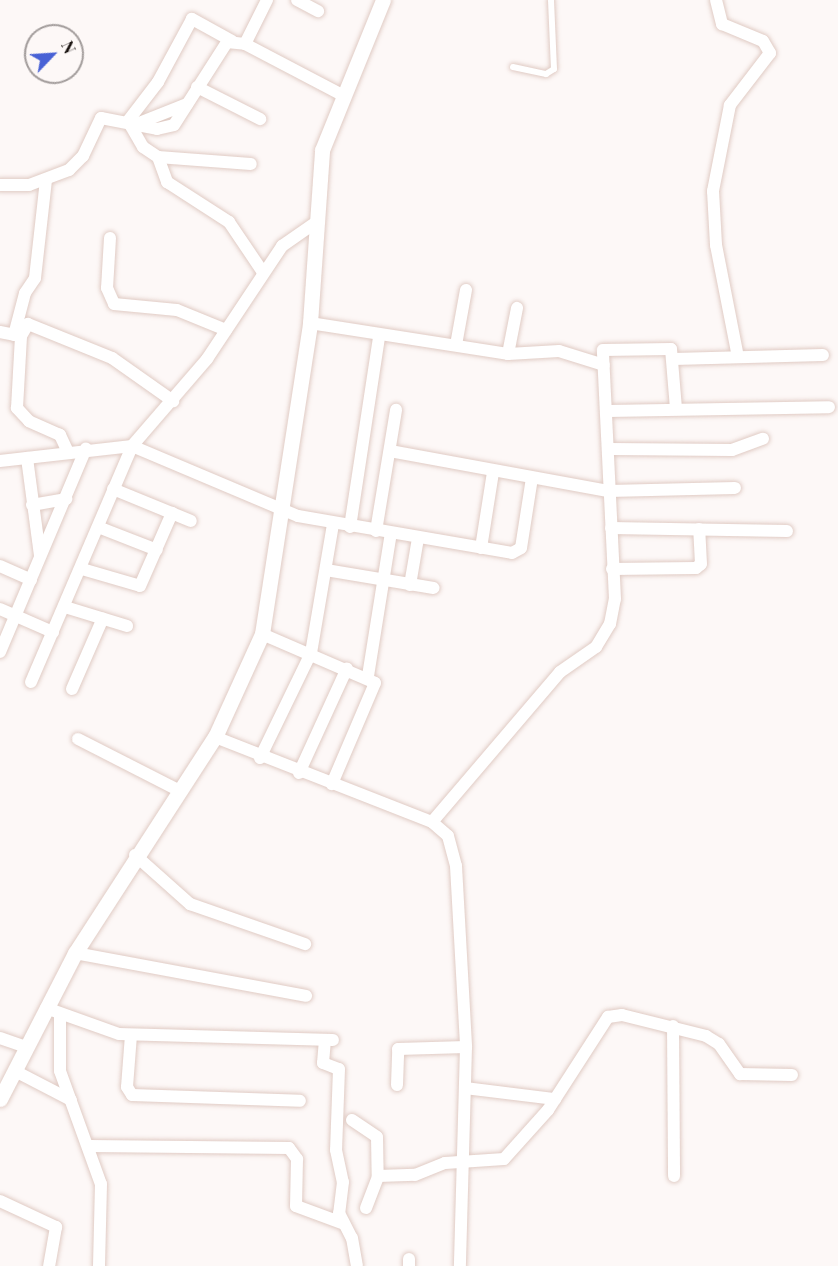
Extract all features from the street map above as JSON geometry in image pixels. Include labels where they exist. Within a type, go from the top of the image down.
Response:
[{"type":"street","points":[[245,44],[267,0]]},
{"type":"street","points":[[297,0],[318,11]]},
{"type":"street","points":[[0,1099],[75,953],[135,855],[215,737],[262,634],[283,510],[310,323],[315,223],[322,150],[383,0]]},
{"type":"street","points":[[716,0],[722,24],[763,41],[770,53],[730,105],[713,191],[716,245],[738,357]]},
{"type":"street","points":[[133,122],[158,82],[192,19],[344,96]]},
{"type":"street","points":[[0,185],[46,180],[80,161],[101,118],[133,122],[188,104],[219,49],[232,41]]},
{"type":"street","points":[[197,87],[260,120]]},
{"type":"street","points":[[133,122],[143,147],[158,157],[251,164]]},
{"type":"street","points":[[158,157],[167,183],[229,222],[262,271]]},
{"type":"street","points":[[46,180],[35,278],[25,293],[18,335],[17,408],[29,421],[60,435],[67,450]]},
{"type":"street","points":[[31,682],[82,569],[132,446],[173,401],[226,330],[262,271],[289,239],[315,223]]},
{"type":"street","points":[[110,238],[107,288],[114,304],[177,310],[226,330]]},
{"type":"street","points":[[456,345],[466,290]]},
{"type":"street","points":[[508,354],[518,308]]},
{"type":"street","points":[[310,323],[379,337],[456,345],[508,354],[559,351],[604,365]]},
{"type":"street","points":[[18,335],[28,324],[90,347],[173,401]]},
{"type":"street","points":[[0,332],[18,335]]},
{"type":"street","points":[[350,527],[379,337]]},
{"type":"street","points":[[432,822],[560,672],[596,647],[614,612],[609,491],[610,449],[604,365],[608,348],[667,347],[674,359],[676,409]]},
{"type":"street","points":[[674,359],[823,355]]},
{"type":"street","points":[[608,411],[830,407]]},
{"type":"street","points":[[376,531],[396,410]]},
{"type":"street","points":[[610,449],[732,450],[763,439]]},
{"type":"street","points":[[0,461],[67,450],[132,446],[283,510],[333,524],[519,552],[532,478]]},
{"type":"street","points":[[0,652],[86,448]]},
{"type":"street","points":[[390,451],[493,472],[609,491],[735,488]]},
{"type":"street","points":[[27,458],[40,555]]},
{"type":"street","points":[[481,548],[493,472]]},
{"type":"street","points":[[113,489],[191,521]]},
{"type":"street","points":[[32,505],[66,499]]},
{"type":"street","points":[[82,569],[140,586],[172,513]]},
{"type":"street","points":[[260,758],[311,653],[333,524]]},
{"type":"street","points":[[98,527],[157,550]]},
{"type":"street","points":[[611,528],[787,531]]},
{"type":"street","points":[[612,568],[696,568],[701,564],[699,529]]},
{"type":"street","points":[[332,784],[375,690],[368,676],[391,533]]},
{"type":"street","points":[[410,585],[418,538]]},
{"type":"street","points":[[0,566],[31,580]]},
{"type":"street","points":[[326,570],[433,588]]},
{"type":"street","points":[[65,607],[128,626]]},
{"type":"street","points":[[0,609],[53,632]]},
{"type":"street","points":[[72,688],[103,618]]},
{"type":"street","points":[[262,634],[368,676]]},
{"type":"street","points":[[299,773],[347,668]]},
{"type":"street","points":[[215,737],[260,758],[432,822],[448,836],[456,866],[466,1047],[460,1266]]},
{"type":"street","points":[[78,739],[178,790]]},
{"type":"street","points":[[135,855],[190,904],[304,944]]},
{"type":"street","points":[[75,953],[306,996]]},
{"type":"street","points":[[46,1008],[60,1015],[131,1035],[329,1040],[323,1063],[339,1069],[335,1138],[342,1223],[352,1238],[357,1266]]},
{"type":"street","points":[[60,1015],[58,1058],[101,1184],[99,1266]]},
{"type":"street","points":[[378,1176],[421,1174],[464,1162],[504,1159],[555,1099],[608,1017],[622,1015],[674,1026],[714,1040],[740,1074],[792,1075]]},
{"type":"street","points":[[674,1026],[674,1176]]},
{"type":"street","points":[[131,1035],[127,1087],[132,1095],[300,1101]]},
{"type":"street","points":[[0,1038],[26,1047]]},
{"type":"street","points":[[397,1085],[399,1049],[466,1047]]},
{"type":"street","points":[[15,1071],[71,1100]]},
{"type":"street","points":[[465,1088],[555,1099]]},
{"type":"street","points":[[352,1120],[376,1137],[378,1176],[366,1208]]},
{"type":"street","points":[[89,1146],[289,1148],[297,1159],[296,1206],[342,1223]]},
{"type":"street","points":[[0,1201],[56,1227],[49,1266]]},
{"type":"lane","points":[[513,67],[546,74],[554,69],[551,0]]}]
